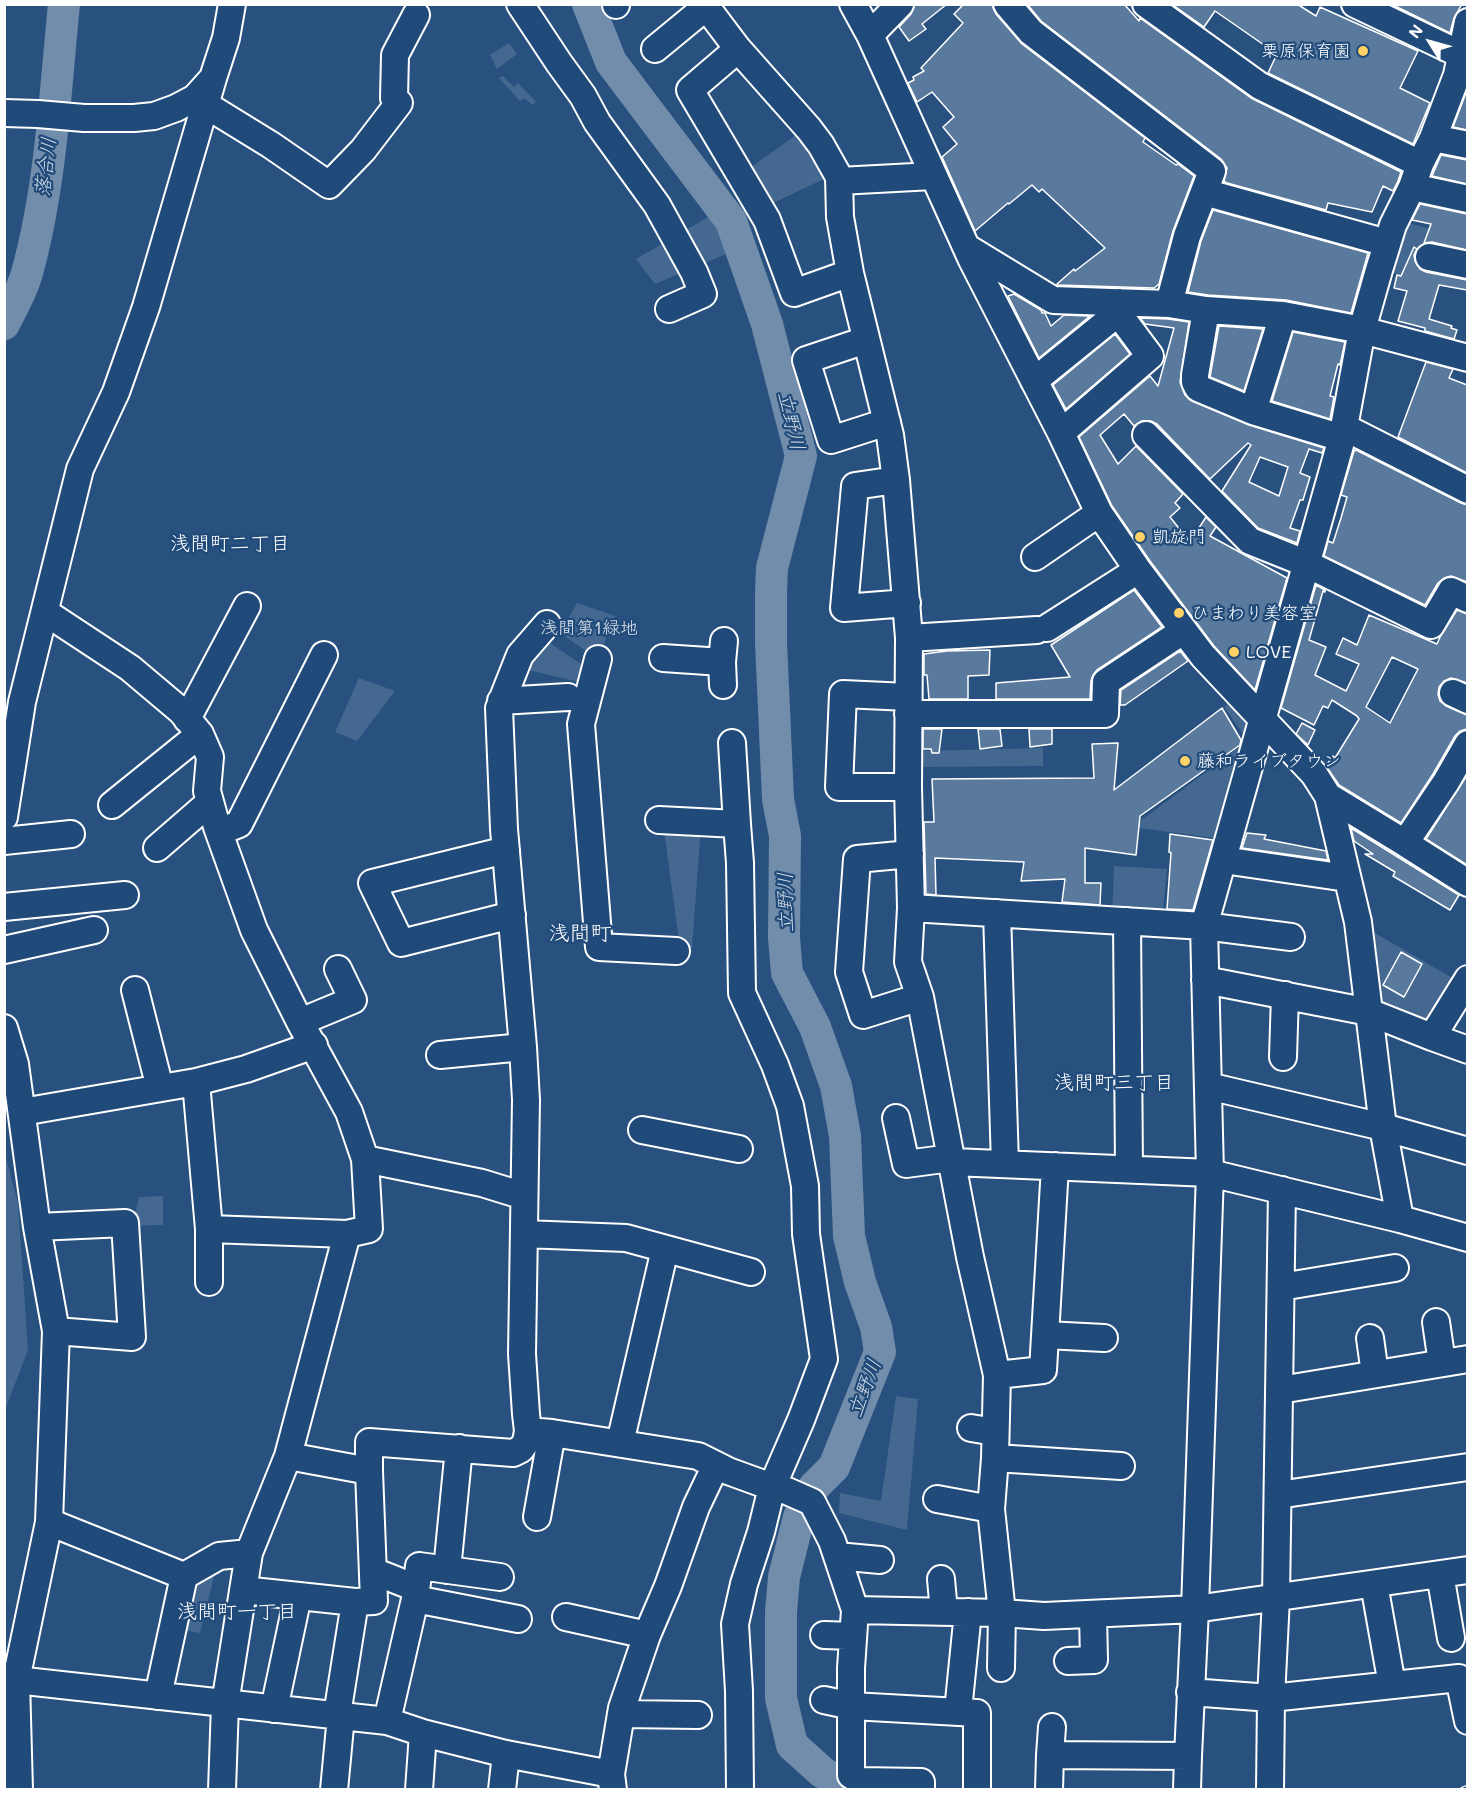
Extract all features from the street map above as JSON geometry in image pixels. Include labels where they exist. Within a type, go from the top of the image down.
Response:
[{"type":"street","points":[[4,817],[22,702],[80,470],[116,392],[146,307],[226,38],[232,4]]},
{"type":"street","points":[[520,4],[584,96],[597,122],[657,205],[694,272],[703,294],[669,309]]},
{"type":"street","points":[[853,4],[870,35],[966,247],[1099,513],[1138,570],[1209,664],[1314,774],[1329,796],[1358,922],[1383,1127],[1400,1219]]},
{"type":"street","points":[[870,35],[900,4]]},
{"type":"street","points":[[1007,4],[1031,32],[1212,171],[1187,236],[1169,304]]},
{"type":"street","points":[[1146,4],[1260,86],[1416,176],[1467,199]]},
{"type":"street","points":[[1355,4],[1462,55]]},
{"type":"street","points":[[655,49],[705,6],[738,49],[809,129],[827,155],[838,177],[840,217],[850,273],[890,435],[907,603],[911,908],[908,962],[920,997],[970,1257],[997,1375],[983,1430],[995,1458],[991,1509],[1002,1613],[1000,1668]]},
{"type":"street","points":[[206,105],[271,145],[329,185],[363,150],[399,103],[394,98],[395,55],[416,15]]},
{"type":"street","points":[[1187,1790],[1210,1173],[1204,926],[1343,433],[1362,330],[1387,243],[1433,138],[1457,75],[1467,22]]},
{"type":"street","points":[[738,49],[690,90],[767,220],[794,293],[850,273]]},
{"type":"street","points":[[4,113],[84,118],[154,116],[195,98],[213,78]]},
{"type":"street","points":[[1433,138],[1467,145]]},
{"type":"street","points":[[838,181],[933,176]]},
{"type":"street","points":[[1204,192],[1387,243]]},
{"type":"street","points":[[966,247],[1053,300],[1118,308],[1169,304],[1206,310],[1283,315],[1362,330],[1467,358]]},
{"type":"street","points":[[1429,257],[1467,266]]},
{"type":"street","points":[[1034,381],[1118,308]]},
{"type":"street","points":[[1061,433],[1150,356],[1118,308]]},
{"type":"street","points":[[1206,310],[1195,375],[1198,388],[1253,411],[1343,433],[1467,490]]},
{"type":"street","points":[[1253,411],[1283,315]]},
{"type":"street","points":[[866,340],[806,360],[831,440],[887,422]]},
{"type":"street","points":[[1146,435],[1250,541],[1305,563],[1431,625],[1451,591],[1467,599]]},
{"type":"street","points":[[896,480],[855,486],[844,608],[907,603]]},
{"type":"street","points":[[1035,557],[1099,513]]},
{"type":"street","points":[[909,638],[1042,629],[1138,570]]},
{"type":"street","points":[[112,805],[193,726],[247,606]]},
{"type":"street","points":[[45,612],[130,668],[182,711],[193,726],[210,757],[207,790],[210,802],[254,930],[300,1022],[350,1112],[365,1159],[369,1229],[347,1234],[208,1228]]},
{"type":"street","points":[[537,1517],[540,1432],[526,1414],[522,1354],[526,1100],[506,850],[499,708],[520,656],[547,624]]},
{"type":"street","points":[[908,787],[839,787],[843,694],[908,705],[1105,714],[1106,682],[1183,631]]},
{"type":"street","points":[[219,832],[239,824],[324,655]]},
{"type":"street","points":[[663,658],[723,663]]},
{"type":"street","points":[[598,659],[581,724],[598,947],[676,951]]},
{"type":"street","points":[[501,701],[568,697]]},
{"type":"street","points":[[732,743],[740,863],[742,993],[775,1065],[790,1106],[805,1186],[806,1234],[824,1359],[801,1420],[780,1489],[761,1532],[744,1584],[735,1624],[739,1691],[740,1790]]},
{"type":"street","points":[[1405,843],[1446,782],[1467,744]]},
{"type":"street","points":[[1329,796],[1467,883]]},
{"type":"street","points":[[157,848],[210,802]]},
{"type":"street","points":[[659,820],[737,824]]},
{"type":"street","points":[[4,841],[71,834]]},
{"type":"street","points":[[506,850],[372,883],[401,943],[512,915]]},
{"type":"street","points":[[909,854],[857,859],[849,972],[863,1014],[920,997]]},
{"type":"street","points":[[1223,860],[1347,878]]},
{"type":"street","points":[[4,907],[125,895]]},
{"type":"street","points":[[911,908],[1204,926],[1291,937]]},
{"type":"street","points":[[997,913],[1005,1164]]},
{"type":"street","points":[[1127,921],[1129,1169]]},
{"type":"street","points":[[4,950],[94,930]]},
{"type":"street","points":[[300,1022],[353,1000],[338,969]]},
{"type":"street","points":[[1432,1037],[1467,979]]},
{"type":"street","points":[[1205,980],[1369,1012],[1467,1050]]},
{"type":"street","points":[[135,990],[160,1088]]},
{"type":"street","points":[[1283,1057],[1285,995]]},
{"type":"street","points":[[4,1028],[15,1065],[37,1227],[56,1331],[48,1522],[13,1695],[19,1790]]},
{"type":"street","points":[[22,1112],[196,1082],[246,1069],[314,1045]]},
{"type":"street","points":[[440,1056],[523,1047]]},
{"type":"street","points":[[196,1082],[208,1228],[209,1282]]},
{"type":"street","points":[[1208,1086],[1383,1127],[1467,1151]]},
{"type":"street","points":[[896,1118],[906,1164],[952,1160],[1210,1173],[1400,1219],[1467,1238]]},
{"type":"street","points":[[642,1130],[739,1149]]},
{"type":"street","points":[[365,1159],[482,1183],[525,1196]]},
{"type":"street","points":[[997,1375],[1043,1370],[1055,1166]]},
{"type":"street","points":[[1270,1790],[1271,1698],[1276,1598],[1282,1190]]},
{"type":"street","points":[[37,1227],[125,1223],[132,1337],[56,1331]]},
{"type":"street","points":[[222,1790],[225,1704],[249,1553],[288,1456],[347,1234]]},
{"type":"street","points":[[524,1234],[626,1238],[751,1272]]},
{"type":"street","points":[[620,1443],[665,1249]]},
{"type":"street","points":[[1281,1287],[1395,1268]]},
{"type":"street","points":[[1436,1322],[1442,1363]]},
{"type":"street","points":[[1046,1335],[1104,1338]]},
{"type":"street","points":[[1370,1338],[1375,1374]]},
{"type":"street","points":[[1280,1390],[1467,1359]]},
{"type":"street","points":[[243,1590],[355,1602],[374,1601],[369,1442],[513,1453],[540,1432],[698,1456],[812,1502],[832,1541],[855,1610],[851,1668],[851,1775],[860,1782],[921,1782],[921,1790]]},
{"type":"street","points":[[447,1570],[459,1448]]},
{"type":"street","points":[[288,1456],[369,1471]]},
{"type":"street","points":[[995,1458],[1121,1466]]},
{"type":"street","points":[[13,1695],[158,1696],[387,1721],[423,1733],[612,1782],[621,1714],[647,1635],[668,1586],[696,1507],[716,1464]]},
{"type":"street","points":[[1278,1496],[1467,1467]]},
{"type":"street","points":[[936,1499],[991,1509]]},
{"type":"street","points":[[48,1522],[184,1576]]},
{"type":"street","points":[[158,1696],[184,1576],[219,1556],[249,1553]]},
{"type":"street","points":[[837,1556],[880,1560]]},
{"type":"street","points":[[387,1721],[416,1593],[419,1566],[500,1577]]},
{"type":"street","points":[[855,1610],[1044,1616],[1195,1609],[1467,1570]]},
{"type":"street","points":[[373,1571],[416,1593],[518,1619]]},
{"type":"street","points":[[1440,1574],[1451,1638]]},
{"type":"street","points":[[941,1579],[956,1612],[957,1711]]},
{"type":"street","points":[[1374,1584],[1392,1685]]},
{"type":"street","points":[[274,1709],[298,1596]]},
{"type":"street","points":[[334,1790],[339,1716],[355,1602]]},
{"type":"street","points":[[1068,1661],[1094,1660],[1093,1614]]},
{"type":"street","points":[[566,1617],[647,1635]]},
{"type":"street","points":[[824,1635],[853,1636]]},
{"type":"street","points":[[1190,1692],[1271,1698],[1463,1677],[1467,1721]]},
{"type":"street","points":[[824,1700],[852,1706],[977,1713],[977,1790]]},
{"type":"street","points":[[621,1714],[698,1715]]},
{"type":"street","points":[[1049,1790],[1052,1727]]},
{"type":"street","points":[[419,1790],[423,1733]]},
{"type":"street","points":[[502,1790],[506,1754]]},
{"type":"street","points":[[1050,1755],[1188,1756]]},
{"type":"green space","points":[[509,43],[517,54],[497,69],[490,55]]},
{"type":"green space","points":[[503,76],[514,87],[518,83],[536,102],[532,105],[525,98],[520,101],[499,78]]},
{"type":"green space","points":[[800,132],[832,175],[763,208],[743,173]]},
{"type":"green space","points":[[715,213],[733,251],[655,284],[636,259]]},
{"type":"green space","points":[[1397,220],[1438,231],[1427,282],[1380,270]]},
{"type":"green space","name":"浅間第1緑地","points":[[577,603],[615,616],[598,659],[560,633]]},
{"type":"green space","points":[[1207,625],[1220,638],[1206,657],[1191,637]]},
{"type":"green space","points":[[541,637],[587,668],[583,683],[520,668]]},
{"type":"green space","points":[[1206,657],[1264,719],[1229,840],[1132,827],[1248,741],[1224,707],[1236,697]]},
{"type":"green space","points":[[359,678],[395,691],[357,741],[335,732]]},
{"type":"green space","points":[[1043,748],[1043,766],[919,767],[920,751]]},
{"type":"green space","points":[[663,823],[701,825],[692,948],[680,948]]},
{"type":"green space","points":[[1114,866],[1167,869],[1162,921],[1112,917]]},
{"type":"green space","points":[[1363,926],[1461,983],[1430,1032],[1375,1008]]},
{"type":"green space","points":[[5,1154],[18,1203],[28,1350],[5,1410]]},
{"type":"green space","points":[[163,1196],[163,1225],[127,1226],[134,1218],[139,1197]]},
{"type":"green space","points":[[896,1396],[918,1399],[907,1530],[839,1513],[840,1493],[881,1501]]},
{"type":"green space","points":[[219,1556],[200,1633],[173,1628],[184,1576]]},
{"type":"building","points":[[915,4],[947,4],[922,24],[926,29],[909,41],[899,27],[911,14]]},
{"type":"building","points":[[964,4],[992,4],[996,14],[1022,44],[1145,138],[1143,142],[1194,176],[1173,231],[1159,284],[1154,288],[1058,285],[1074,269],[1075,271],[1105,248],[1042,189],[1039,192],[1032,185],[975,231],[942,157],[957,144],[943,127],[954,117],[932,92],[917,102],[908,83],[924,71],[921,68],[963,23],[954,14]]},
{"type":"building","points":[[1027,4],[1124,4],[1139,21],[1140,18],[1251,98],[1401,172],[1398,181],[1393,191],[1383,186],[1372,212],[1328,203],[1326,210],[1227,183],[1224,181],[1227,168],[1221,159],[1041,21]]},
{"type":"building","points":[[1297,4],[1316,16],[1320,7],[1418,51],[1400,88],[1430,103],[1413,144],[1268,73],[1277,54],[1215,11],[1204,27],[1173,5]]},
{"type":"building","points":[[1391,4],[1462,4],[1454,18],[1450,33]]},
{"type":"building","points":[[1467,90],[1467,130],[1453,127]]},
{"type":"building","points":[[1441,155],[1467,160],[1467,184],[1432,176]]},
{"type":"building","points":[[1420,204],[1467,214],[1467,250],[1432,242],[1424,243],[1431,224],[1412,220]]},
{"type":"building","points":[[1213,210],[1368,253],[1351,313],[1286,300],[1188,292],[1201,241]]},
{"type":"building","points":[[1414,247],[1417,249],[1414,255],[1415,261],[1420,269],[1467,280],[1467,290],[1439,285],[1429,319],[1452,326],[1451,328],[1457,330],[1454,339],[1398,321],[1407,291],[1394,288],[1397,275],[1401,276]]},
{"type":"building","points":[[1014,294],[1045,313],[1051,326],[1064,315],[1090,316],[1039,358],[1008,296]]},
{"type":"building","points":[[1140,318],[1189,322],[1180,382],[1185,395],[1192,401],[1249,425],[1324,448],[1322,453],[1309,449],[1300,473],[1310,477],[1303,500],[1300,500],[1290,528],[1300,531],[1297,543],[1258,528],[1222,491],[1251,445],[1248,443],[1210,479],[1157,424],[1151,421],[1142,421],[1134,426],[1124,414],[1100,435],[1118,464],[1136,446],[1183,494],[1175,503],[1180,508],[1170,517],[1190,542],[1206,517],[1216,527],[1210,536],[1287,578],[1255,690],[1214,646],[1150,561],[1112,506],[1079,437],[1150,376],[1158,386],[1174,328],[1145,324]],"holes":[[[1260,457],[1288,467],[1279,496],[1249,482]]]},
{"type":"building","points":[[1219,326],[1263,329],[1244,391],[1210,377]]},
{"type":"building","points":[[1293,332],[1345,342],[1330,396],[1334,397],[1330,419],[1272,401]]},
{"type":"building","points":[[1115,334],[1130,354],[1066,409],[1053,385]]},
{"type":"building","points":[[1426,362],[1453,369],[1449,378],[1467,385],[1467,473],[1398,437]]},
{"type":"building","points":[[1356,450],[1467,505],[1467,582],[1451,576],[1444,578],[1438,583],[1425,605],[1324,556],[1328,541],[1333,543],[1341,518],[1347,497],[1341,495]]},
{"type":"building","points":[[1316,585],[1325,592],[1323,591],[1309,640],[1326,647],[1315,675],[1346,691],[1359,664],[1336,654],[1343,638],[1357,645],[1369,615],[1437,644],[1457,610],[1467,614],[1467,683],[1451,678],[1439,687],[1438,694],[1440,701],[1446,706],[1467,715],[1467,729],[1455,736],[1401,823],[1339,785],[1326,766],[1333,756],[1335,758],[1359,719],[1357,716],[1332,700],[1328,708],[1323,706],[1314,725],[1281,708]],"holes":[[[1392,657],[1418,669],[1390,723],[1366,707]]]},
{"type":"building","points":[[1134,590],[1162,627],[1097,670],[1091,681],[1090,699],[996,699],[996,683],[1070,677],[1051,645]]},
{"type":"building","points":[[990,650],[989,675],[968,676],[968,699],[929,699],[927,675],[924,675],[924,654]]},
{"type":"building","points":[[1180,651],[1188,661],[1125,705],[1120,705],[1121,690]]},
{"type":"building","points":[[1222,708],[1241,740],[1240,745],[1140,816],[1136,855],[1085,848],[1085,883],[1101,883],[1100,905],[1062,902],[1065,879],[1021,881],[1024,862],[935,858],[936,895],[926,894],[924,822],[934,822],[932,779],[1094,778],[1092,744],[1118,743],[1114,790]]},
{"type":"building","points":[[1302,723],[1315,730],[1308,745],[1296,734]]},
{"type":"building","points":[[923,729],[942,729],[939,753],[932,753],[931,749],[923,749]]},
{"type":"building","points":[[978,729],[1000,729],[1002,746],[980,749]]},
{"type":"building","points":[[1029,729],[1052,729],[1052,744],[1030,747]]},
{"type":"building","points":[[1467,775],[1467,865],[1426,839]]},
{"type":"building","points":[[1351,828],[1459,895],[1450,910],[1393,876],[1395,872],[1365,854],[1373,854],[1354,841]]},
{"type":"building","points":[[1247,833],[1266,835],[1264,839],[1326,851],[1328,860],[1242,848]]},
{"type":"building","points":[[1170,834],[1213,840],[1193,910],[1167,909]]},
{"type":"building","points":[[1401,952],[1422,964],[1404,997],[1383,985]]},
{"type":"waterway","name":"落合川","points":[[4,324],[25,280],[42,207],[64,4]]},
{"type":"waterway","name":"立野川","points":[[588,4],[611,62],[731,221],[767,324],[801,456],[772,568],[771,593],[778,799],[785,836],[784,938],[787,973],[815,1027],[836,1086],[845,1136],[849,1236],[860,1282],[876,1327],[880,1352],[834,1467],[814,1487],[799,1517],[784,1577],[781,1612],[781,1698],[792,1745],[822,1772],[851,1790]]},
{"type":"railway","points":[[1463,1790],[1468,1788]]},
{"type":"place","name":"栗原保育園","points":[[1363,51]]},
{"type":"place","name":"凱旋門","points":[[1140,537]]},
{"type":"place","name":"ひまわり美容室","points":[[1179,613]]},
{"type":"place","name":"LOVE","points":[[1234,652]]},
{"type":"place","name":"藤和ライブタウン","points":[[1185,761]]},
{"type":"district","name":"浅間町二丁目","points":[[230,544]]},
{"type":"district","name":"浅間町","points":[[580,934]]},
{"type":"district","name":"浅間町三丁目","points":[[1114,1083]]},
{"type":"district","name":"浅間町一丁目","points":[[237,1612]]}]
